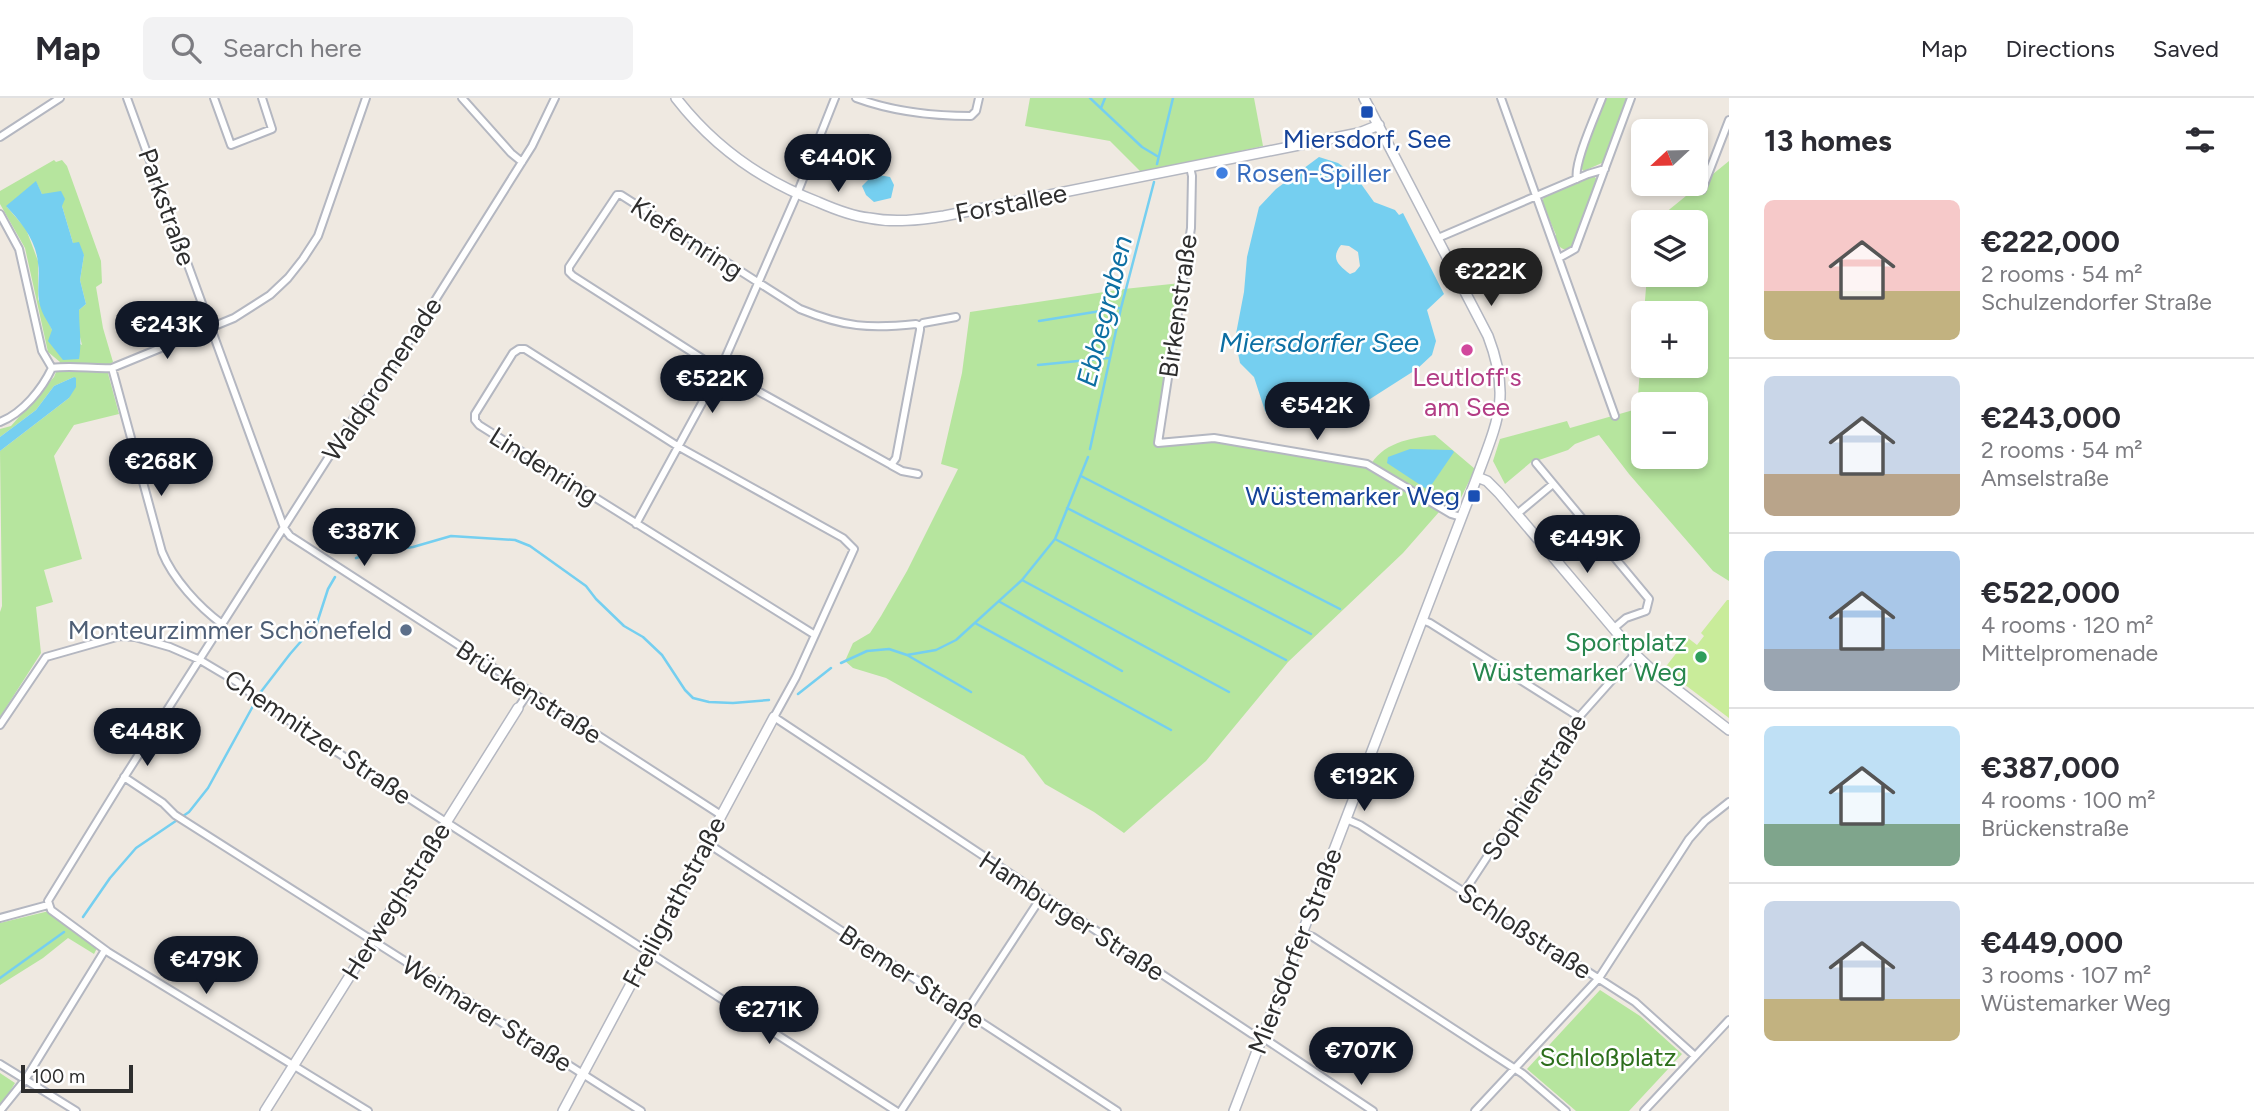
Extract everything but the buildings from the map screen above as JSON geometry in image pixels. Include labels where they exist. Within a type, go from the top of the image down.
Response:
[{"type":"street","points":[[0,136],[60,98]]},
{"type":"street","name":"Parkstraße","points":[[127,98],[284,528]]},
{"type":"street","points":[[214,98],[232,145],[272,129],[262,98]]},
{"type":"street","points":[[0,422],[15,415],[22,408],[52,368],[66,365],[94,369],[112,368],[243,314],[270,295],[311,249],[322,226],[366,98]]},
{"type":"street","points":[[462,98],[522,162]]},
{"type":"street","name":"Waldpromenade","points":[[48,905],[51,895],[124,777],[360,407],[398,357],[522,162],[555,98]]},
{"type":"street","name":"Forstallee","points":[[676,98],[703,131],[766,179],[797,194],[866,218],[888,221],[944,216],[1359,133],[1379,125]]},
{"type":"street","points":[[636,524],[720,370],[797,194],[835,98]]},
{"type":"street","points":[[856,98],[908,113],[946,116],[975,115],[979,98]]},
{"type":"street","name":"Miersdorfer Straße","points":[[1234,1111],[1477,477],[1499,410],[1499,369],[1483,325],[1364,98]]},
{"type":"street","points":[[1501,98],[1615,416]]},
{"type":"street","points":[[1577,179],[1575,172],[1579,159],[1602,98]]},
{"type":"street","points":[[1559,258],[1576,249],[1631,98]]},
{"type":"street","points":[[1708,174],[1729,120]]},
{"type":"street","name":"Birkenstraße","points":[[1190,167],[1191,228],[1158,443],[1214,438],[1367,464],[1461,517]]},
{"type":"street","points":[[1438,239],[1605,169]]},
{"type":"street","name":"Kiefernring","points":[[918,474],[902,471],[720,370],[573,276],[569,267],[614,197],[621,195],[800,309],[836,323],[876,328],[916,324],[919,326],[956,317]]},
{"type":"street","points":[[0,214],[19,249],[42,351],[52,368]]},
{"type":"street","points":[[891,465],[896,458],[906,411],[919,326]]},
{"type":"street","name":"Lindenring","points":[[786,694],[852,556],[854,549],[849,542],[679,446],[525,349],[513,353],[475,414],[479,425],[814,635]]},
{"type":"street","points":[[112,368],[168,566],[177,580],[222,624]]},
{"type":"street","points":[[1536,463],[1650,599],[1646,611],[1626,618],[1613,629]]},
{"type":"street","points":[[1477,477],[1492,485],[1635,654],[1729,730]]},
{"type":"street","points":[[1517,514],[1553,484]]},
{"type":"street","name":"Brückenstraße","points":[[284,528],[290,536],[338,568],[721,815]]},
{"type":"street","points":[[1422,620],[1578,717]]},
{"type":"street","name":"Chemnitzer Straße","points":[[0,725],[46,657],[120,636],[170,647],[200,660],[237,682],[260,701],[445,822],[898,1111]]},
{"type":"street","name":"Sophienstraße","points":[[1464,892],[1578,717],[1635,654]]},
{"type":"street","name":"Herweghstraße","points":[[265,1111],[528,692]]},
{"type":"street","name":"Freiligrathstraße","points":[[563,1111],[786,694]]},
{"type":"street","name":"Hamburger Straße","points":[[774,717],[1042,896],[1373,1111]]},
{"type":"street","name":"Weimarer Straße","points":[[124,777],[163,803],[188,824],[641,1111]]},
{"type":"street","points":[[1475,1111],[1599,978],[1689,839],[1705,821],[1729,802]]},
{"type":"street","name":"Schloßstraße","points":[[1346,818],[1599,978],[1647,1011],[1695,1056]]},
{"type":"street","name":"Bremer Straße","points":[[706,843],[1117,1111]]},
{"type":"street","points":[[898,1111],[1042,896]]},
{"type":"street","points":[[0,918],[48,905],[70,926],[105,950],[369,1111]]},
{"type":"street","points":[[1302,933],[1313,937],[1524,1074],[1566,1111]]},
{"type":"street","points":[[0,1111],[25,1080],[105,950]]},
{"type":"street","points":[[1644,1111],[1729,1020]]},
{"type":"street","points":[[0,1064],[76,1111]]},
{"type":"green space","points":[[1030,98],[1254,98],[1263,146],[1142,173],[1110,141],[1025,126]]},
{"type":"green space","points":[[1604,98],[1629,98],[1604,162],[1584,171],[1579,167],[1580,163]]},
{"type":"green space","points":[[54,160],[62,160],[67,166],[101,261],[102,283],[96,287],[103,328],[113,362],[106,366],[119,414],[74,425],[54,456],[82,559],[44,570],[53,602],[36,607],[41,653],[0,717],[0,451],[69,398],[74,377],[54,386],[36,410],[0,437],[0,429],[11,426],[54,377],[60,362],[48,352],[25,248],[0,204],[0,191]],"holes":[[[36,182],[42,194],[62,206],[73,243],[84,255],[80,280],[86,304],[79,310],[82,345],[52,330],[38,299],[38,261],[26,229],[7,207]]]},
{"type":"green space","points":[[1729,161],[1729,581],[1713,571],[1599,435],[1575,444],[1568,450],[1539,460],[1536,458],[1505,484],[1493,461],[1500,439],[1567,421],[1570,428],[1631,411],[1631,469],[1708,469],[1708,392],[1638,392],[1639,378],[1708,378],[1708,301],[1645,301],[1646,287],[1708,287],[1708,210],[1669,210],[1686,196],[1708,196],[1708,178]]},
{"type":"green space","points":[[1591,176],[1598,182],[1574,245],[1567,249],[1562,248],[1554,236],[1556,235],[1542,202],[1544,197]]},
{"type":"green space","points":[[1181,283],[1154,445],[1213,440],[1369,468],[1381,453],[1397,443],[1435,435],[1475,469],[1455,510],[1439,512],[1403,553],[1288,662],[1206,761],[1124,833],[1045,784],[1024,756],[886,678],[853,668],[845,661],[853,643],[870,633],[881,616],[907,571],[958,469],[941,464],[962,373],[970,312]]},
{"type":"green space","name":"Sportplatz Wüstemarker Weg","points":[[1727,600],[1729,718],[1664,669],[1688,638],[1697,645],[1704,636],[1701,633]]},
{"type":"green space","points":[[49,911],[97,948],[94,954],[68,938],[43,958],[0,985],[0,923]]},
{"type":"green space","name":"Schloßplatz","points":[[1600,990],[1640,1016],[1682,1054],[1629,1111],[1576,1111],[1527,1069]]},
{"type":"green space","points":[[0,1073],[15,1083],[0,1108]]},
{"type":"water","points":[[833,150],[844,157],[842,165],[837,167],[829,163],[826,154]]},
{"type":"water","name":"Miersdorfer See","points":[[1319,157],[1338,163],[1354,174],[1374,202],[1395,210],[1399,215],[1403,213],[1444,294],[1427,310],[1436,341],[1432,355],[1417,369],[1328,424],[1275,424],[1265,411],[1254,377],[1240,363],[1235,339],[1247,257],[1259,207],[1276,189]],"holes":[[[1341,245],[1349,246],[1358,252],[1360,266],[1350,274],[1339,265],[1336,258]]]},
{"type":"water","points":[[879,175],[890,177],[894,185],[891,198],[874,202],[866,195],[862,186]]},
{"type":"water","points":[[36,181],[42,194],[61,191],[65,199],[62,206],[73,243],[79,242],[84,255],[80,280],[86,304],[79,310],[79,359],[63,360],[48,341],[52,330],[39,301],[37,255],[31,239],[6,206]]},
{"type":"water","points":[[74,377],[76,387],[69,398],[0,451],[0,437],[36,410],[54,386]]},
{"type":"water","points":[[1410,449],[1454,452],[1428,490],[1387,463],[1388,457]]},
{"type":"waterway","points":[[1090,98],[1142,147],[1157,156]]},
{"type":"waterway","points":[[1101,108],[1105,98]]},
{"type":"waterway","name":"Ebbegraben","points":[[1157,164],[1173,98]]},
{"type":"waterway","name":"Ebbegraben","points":[[1090,449],[1121,308],[1154,182]]},
{"type":"waterway","points":[[1039,321],[1119,308]]},
{"type":"waterway","points":[[1038,365],[1108,358]]},
{"type":"waterway","name":"Ebbegraben","points":[[841,663],[867,651],[889,649],[907,655],[936,650],[956,640],[1022,580],[1055,539],[1088,457]]},
{"type":"waterway","points":[[1081,476],[1340,609]]},
{"type":"waterway","points":[[1067,508],[1311,634]]},
{"type":"waterway","name":"Ebbegraben","points":[[356,558],[413,547],[451,536],[515,540],[530,546],[586,586],[624,626],[643,637],[662,655],[693,698],[733,703],[769,700]]},
{"type":"waterway","points":[[1055,539],[1286,660]]},
{"type":"waterway","name":"Ebbegraben","points":[[260,693],[317,623],[328,589],[335,577]]},
{"type":"waterway","points":[[1022,580],[1229,692]]},
{"type":"waterway","points":[[1000,602],[1122,671]]},
{"type":"waterway","points":[[975,623],[1171,730]]},
{"type":"waterway","points":[[907,655],[971,692]]},
{"type":"waterway","name":"Ebbegraben","points":[[798,694],[831,668]]},
{"type":"waterway","name":"Ebbegraben","points":[[83,917],[110,878],[136,848],[189,812],[208,788],[253,706]]},
{"type":"waterway","name":"Ebbegraben","points":[[0,978],[64,932]]},
{"type":"place","name":"Miersdorf, See","points":[[1367,112]]},
{"type":"place","name":"Rosen-Spiller","points":[[1222,173]]},
{"type":"place","name":"Leutloff's am See","points":[[1467,350]]},
{"type":"place","name":"Wüstemarker Weg","points":[[1474,496]]},
{"type":"place","name":"Monteurzimmer Schönefeld","points":[[406,630]]},
{"type":"place","name":"Sportplatz Wüstemarker Weg","points":[[1701,657]]}]
